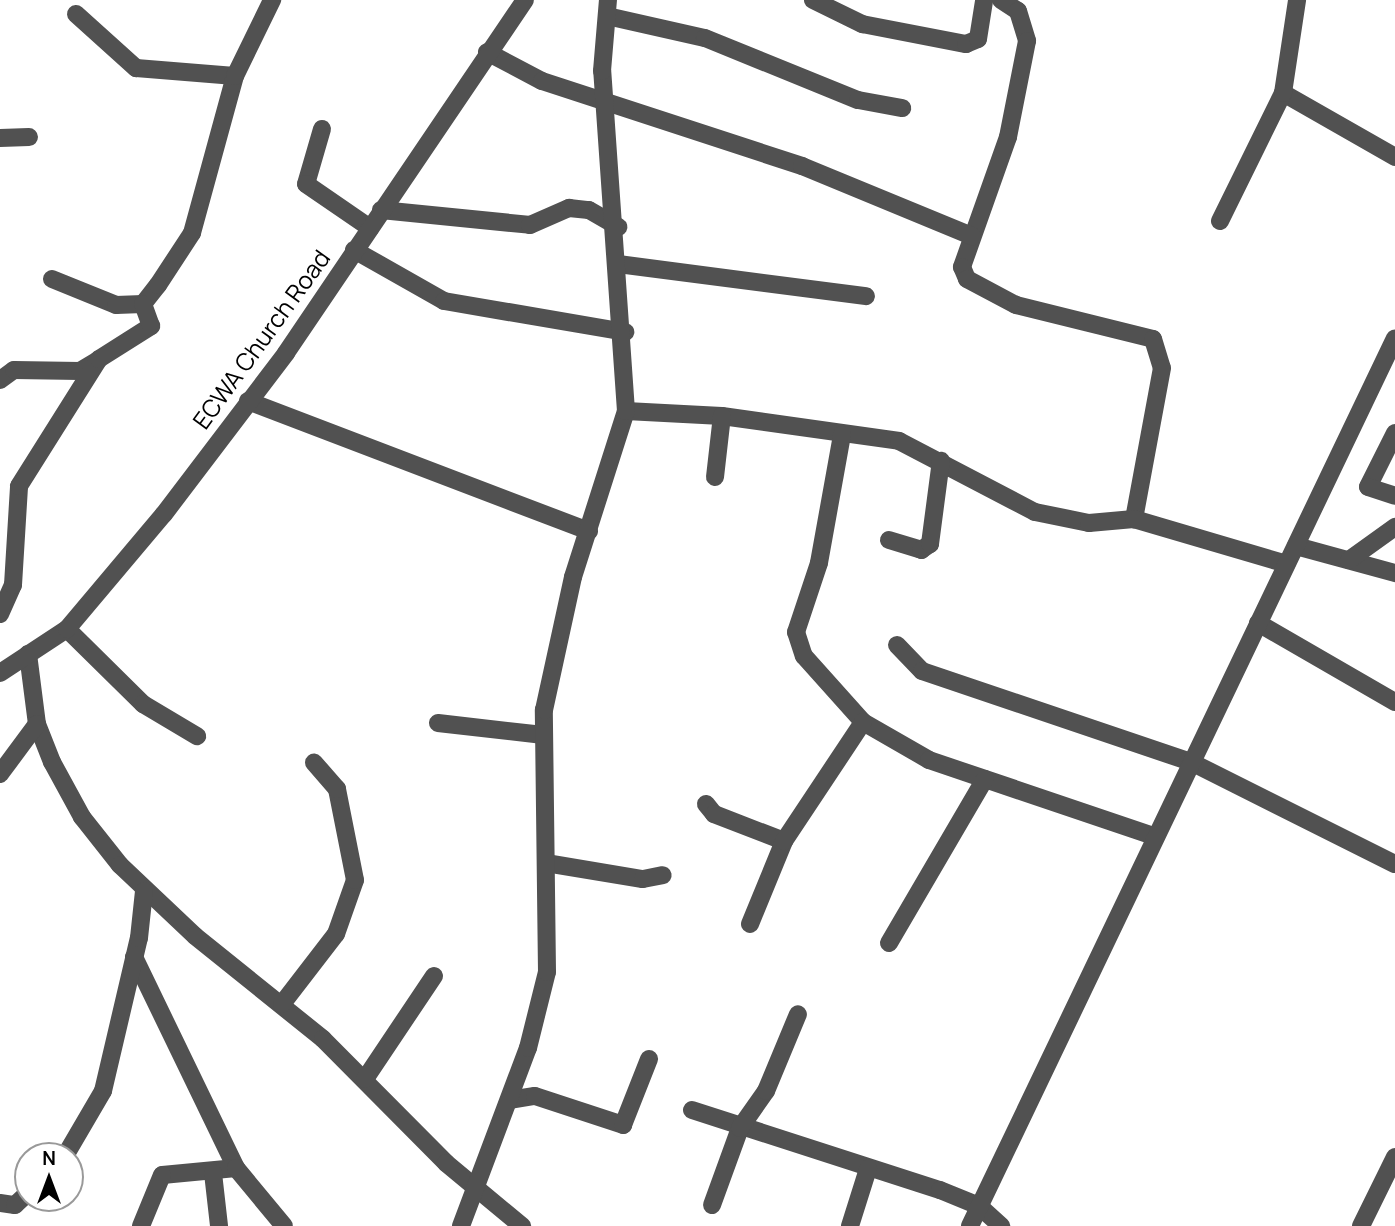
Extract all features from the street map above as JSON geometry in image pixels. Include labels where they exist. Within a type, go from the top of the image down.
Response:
[{"type":"street","points":[[143,304],[192,233],[235,76],[272,0]]},
{"type":"street","name":"ECWA Church Road","points":[[2,666],[67,629],[164,514],[248,401],[370,228],[487,52],[525,0]]},
{"type":"street","points":[[813,0],[862,24],[966,44],[978,39],[984,0]]},
{"type":"street","points":[[1001,0],[1018,11],[1027,41],[1008,137],[962,267],[988,293],[1143,335],[1158,348],[1161,368],[1134,519]]},
{"type":"street","points":[[1220,221],[1283,93],[1297,0]]},
{"type":"street","points":[[461,1226],[509,1100],[547,972],[543,735],[573,577],[626,411],[625,332],[606,104],[607,8],[705,38],[858,100],[902,108]]},
{"type":"street","points":[[76,14],[136,68],[235,76]]},
{"type":"street","points":[[487,52],[606,104],[802,166],[972,236]]},
{"type":"street","points":[[1283,93],[1395,156]]},
{"type":"street","points":[[322,129],[306,184],[370,228]]},
{"type":"street","points":[[0,138],[29,137]]},
{"type":"street","points":[[381,210],[530,225],[569,208],[589,210],[618,226]]},
{"type":"street","points":[[354,250],[444,301],[625,332]]},
{"type":"street","points":[[618,264],[866,296]]},
{"type":"street","points":[[52,279],[116,306],[143,304]]},
{"type":"street","points":[[0,380],[14,370],[80,371],[151,326],[143,304]]},
{"type":"street","points":[[970,1226],[1153,836],[1395,338]]},
{"type":"street","points":[[0,614],[13,585],[19,486],[99,359]]},
{"type":"street","points":[[248,401],[589,531]]},
{"type":"street","points":[[626,411],[722,416],[899,441],[1054,517],[1104,524],[1134,519],[1287,564]]},
{"type":"street","points":[[715,477],[722,416]]},
{"type":"street","points":[[842,435],[796,644],[863,722],[929,760],[1153,836]]},
{"type":"street","points":[[1394,436],[1368,487],[1395,496]]},
{"type":"street","points":[[889,540],[921,550],[930,544],[941,461]]},
{"type":"street","points":[[1349,560],[1395,527]]},
{"type":"street","points":[[1296,545],[1395,573]]},
{"type":"street","points":[[1258,623],[1395,702]]},
{"type":"street","points":[[67,629],[143,704],[197,736]]},
{"type":"street","points":[[897,645],[908,663],[972,693],[1037,708],[1191,762],[1395,864]]},
{"type":"street","points":[[27,653],[37,723],[82,817],[144,891],[282,1004],[365,1079],[446,1163],[478,1185],[522,1226]]},
{"type":"street","points":[[750,923],[784,841],[863,722]]},
{"type":"street","points":[[0,774],[37,723]]},
{"type":"street","points":[[438,723],[543,735]]},
{"type":"street","points":[[282,1004],[336,934],[355,880],[337,789],[314,763]]},
{"type":"street","points":[[889,943],[985,779]]},
{"type":"street","points":[[706,804],[714,814],[784,841]]},
{"type":"street","points":[[546,863],[643,879],[663,875]]},
{"type":"street","points":[[73,1142],[103,1091],[134,957],[144,891]]},
{"type":"street","points":[[134,957],[236,1168],[284,1226]]},
{"type":"street","points":[[365,1079],[433,976]]},
{"type":"street","points":[[712,1205],[740,1128],[766,1091],[798,1014]]},
{"type":"street","points":[[509,1100],[535,1096],[623,1125],[649,1059]]},
{"type":"street","points":[[692,1110],[979,1206],[1001,1226]]},
{"type":"street","points":[[1361,1226],[1395,1157]]},
{"type":"street","points":[[141,1226],[162,1175],[213,1173],[236,1168]]},
{"type":"street","points":[[850,1226],[868,1169]]},
{"type":"street","points":[[213,1173],[219,1226]]}]
